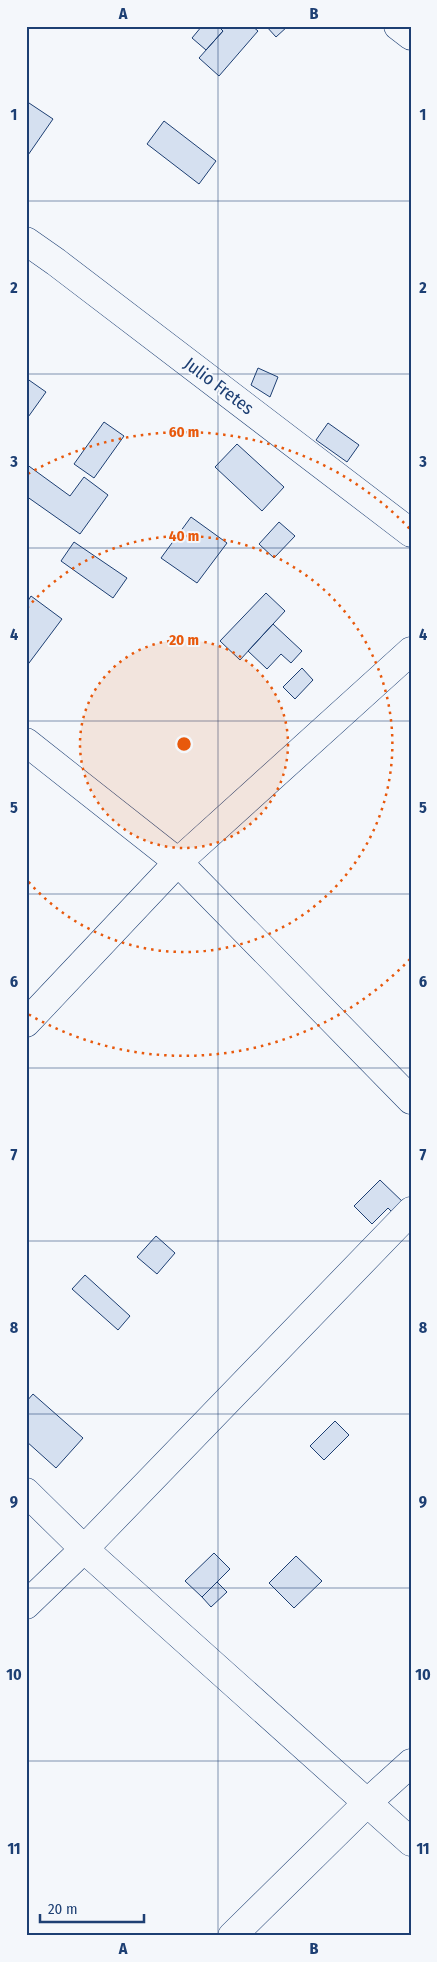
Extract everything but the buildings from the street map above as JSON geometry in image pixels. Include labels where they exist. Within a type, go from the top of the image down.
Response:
[{"type":"street","points":[[398,26],[411,36]]},
{"type":"street","name":"Julio Fretes","points":[[26,241],[411,533]]},
{"type":"street","points":[[26,1023],[178,862],[411,652]]},
{"type":"street","points":[[26,742],[178,862],[411,1100]]},
{"type":"street","points":[[26,1605],[84,1549],[411,1211]]},
{"type":"street","points":[[26,1492],[84,1549],[411,1842]]},
{"type":"street","points":[[232,1936],[368,1802],[411,1763]]}]
